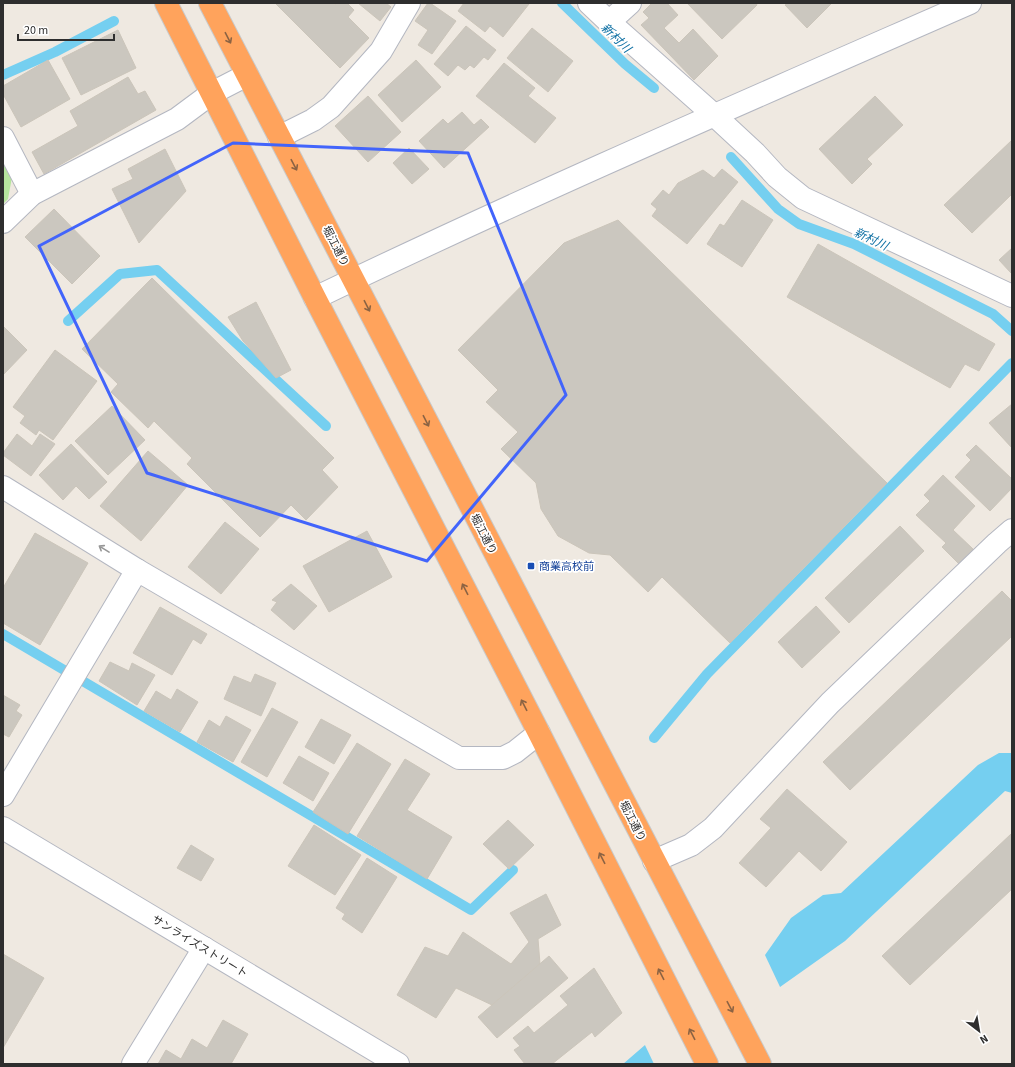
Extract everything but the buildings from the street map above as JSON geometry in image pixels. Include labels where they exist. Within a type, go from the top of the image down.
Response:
[{"type":"highway","points":[[166,3],[315,298],[706,1061]]},
{"type":"highway","name":"堀江通り","points":[[210,3],[760,1064]]},
{"type":"street","points":[[279,137],[313,120],[330,107],[381,51],[409,3]]},
{"type":"street","points":[[589,3],[714,115],[755,153],[777,177],[803,198],[1012,296]]},
{"type":"street","points":[[609,22],[630,3]]},
{"type":"street","points":[[315,298],[714,115],[970,3]]},
{"type":"street","points":[[3,222],[32,194],[177,119],[212,93],[247,75]]},
{"type":"street","points":[[3,138],[32,194]]},
{"type":"street","points":[[3,487],[137,570],[459,758],[503,758],[515,752],[539,733]]},
{"type":"street","points":[[654,861],[691,845],[713,828],[830,703],[1012,530]]},
{"type":"street","points":[[3,795],[137,570]]},
{"type":"street","name":"サンライズストリート","points":[[3,828],[398,1064]]},
{"type":"street","points":[[133,1064],[204,948]]},
{"type":"highlighted area","points":[[233,143],[468,153],[566,395],[427,561],[147,473],[39,246]]},
{"type":"green space","points":[[3,160],[12,177],[8,199],[3,204]]},
{"type":"water","points":[[999,753],[1012,753],[1012,793],[1005,791],[845,941],[780,987],[680,1064],[623,1064],[645,1045],[765,955],[791,918],[823,895],[841,893],[978,765]]},
{"type":"pier","points":[[764,953],[781,989],[684,1064],[654,1064],[644,1043]]},
{"type":"waterway","name":"新村川","points":[[562,3],[625,64],[654,88]]},
{"type":"waterway","name":"新村川","points":[[3,75],[55,52],[114,21]]},
{"type":"waterway","name":"新村川","points":[[731,157],[778,209],[799,224],[854,244],[993,314],[1012,331]]},
{"type":"waterway","points":[[68,321],[120,274],[157,270],[326,426]]},
{"type":"waterway","points":[[654,738],[707,674],[1012,363]]},
{"type":"waterway","points":[[3,634],[471,910],[513,870]]},
{"type":"place","name":"商業高校前","points":[[531,566]]}]
